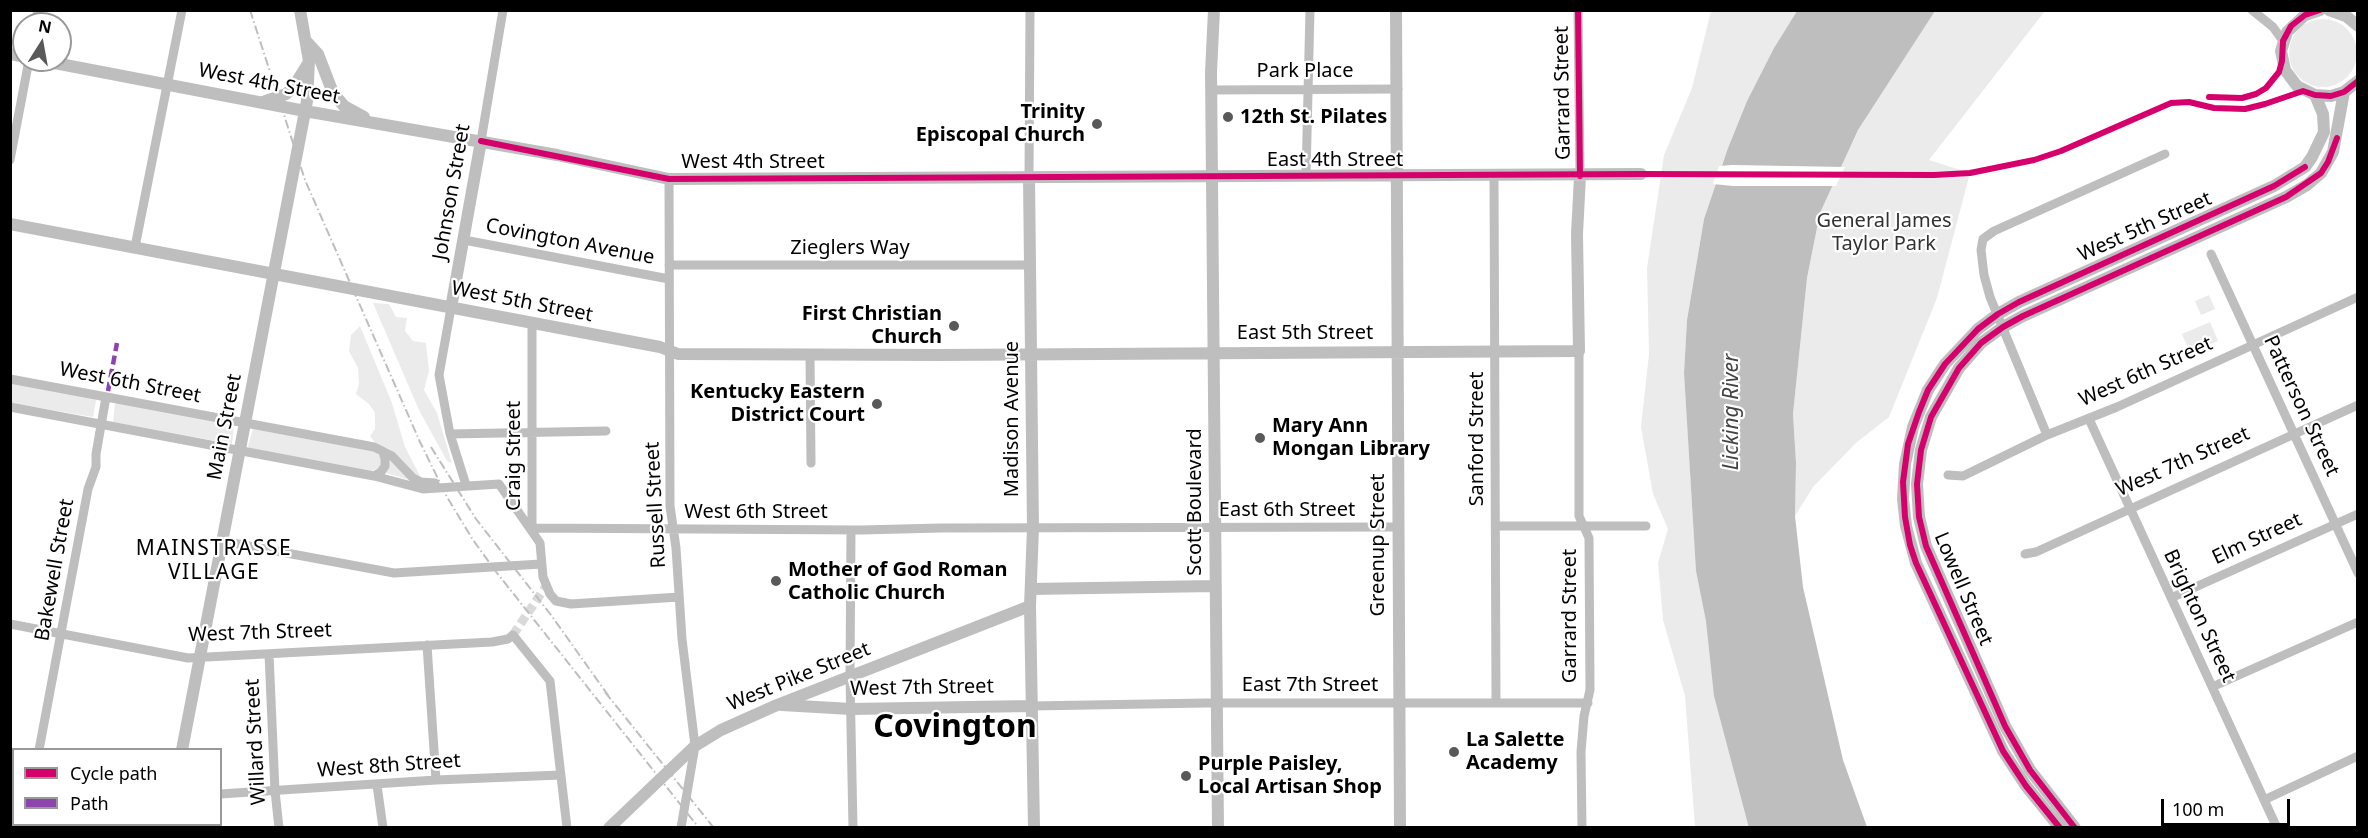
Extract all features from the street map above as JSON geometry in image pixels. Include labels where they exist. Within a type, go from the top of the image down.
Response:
[{"type":"main road","points":[[300,10],[307,42],[318,54],[327,82],[341,103],[373,122]]},
{"type":"main road","points":[[1212,90],[1214,10]]},
{"type":"main road","name":"Greenup Street","points":[[1396,10],[1400,828]]},
{"type":"main road","points":[[2320,10],[2297,20],[2283,41],[2282,61],[2292,81],[2303,91],[2315,95],[2331,96],[2344,92],[2358,81]]},
{"type":"main road","points":[[2329,10],[2353,18]]},
{"type":"main road","name":"Main Street","points":[[182,748],[305,111],[309,87],[307,42]]},
{"type":"main road","points":[[261,103],[286,94],[293,88],[309,61]]},
{"type":"main road","name":"West 4th Street","points":[[72,66],[261,103],[481,141],[669,179],[1029,177]]},
{"type":"main road","name":"Scott Boulevard","points":[[1212,90],[1214,586],[1218,828]]},
{"type":"main road","name":"West 5th Street","points":[[2003,327],[2286,197],[2307,185],[2321,173],[2333,152],[2344,92]]},
{"type":"main road","name":"West 5th Street","points":[[1998,314],[2019,302],[2274,186],[2305,167],[2324,132],[2323,114],[2315,95]]},
{"type":"main road","name":"Johnson Street","points":[[452,308],[481,141]]},
{"type":"main road","name":"East 4th Street","points":[[1029,177],[1641,174]]},
{"type":"main road","name":"Garrard Street","points":[[1579,351],[1577,234],[1580,176]]},
{"type":"main road","name":"Madison Avenue","points":[[1029,177],[1033,528],[1030,606],[1034,828]]},
{"type":"main road","name":"West 5th Street","points":[[10,224],[532,323],[660,348],[678,354],[1032,353]]},
{"type":"main road","name":"Lowell Street","points":[[1998,314],[1978,329],[1957,350],[1928,390],[1908,444],[1903,482],[1905,517],[1916,563],[1991,728],[2015,771],[2060,828]]},
{"type":"main road","name":"Lowell Street","points":[[2003,327],[1981,343],[1964,362],[1946,387],[1931,417],[1919,467],[1918,501],[1921,530],[1931,560],[2005,726],[2030,770],[2075,828]]},
{"type":"main road","name":"East 5th Street","points":[[1032,353],[1579,351]]},
{"type":"main road","points":[[1031,589],[1214,586]]},
{"type":"main road","name":"West Pike Street","points":[[609,828],[695,746],[728,726],[1030,606]]},
{"type":"main road","name":"West 7th Street","points":[[777,705],[851,710],[1031,706]]},
{"type":"street","points":[[135,247],[182,10]]},
{"type":"street","name":"Johnson Street","points":[[481,141],[503,10]]},
{"type":"street","name":"Madison Avenue","points":[[1029,10],[1029,177]]},
{"type":"street","points":[[1306,176],[1310,10]]},
{"type":"street","name":"Garrard Street","points":[[1578,10],[1580,176]]},
{"type":"street","points":[[2252,10],[2273,27],[2283,41]]},
{"type":"street","points":[[10,160],[27,72]]},
{"type":"street","name":"Park Place","points":[[1212,90],[1398,90]]},
{"type":"street","points":[[2047,435],[1990,297],[1984,276],[1981,251],[1983,239],[1994,231],[2165,154]]},
{"type":"street","name":"Sanford Street","points":[[1494,176],[1496,702]]},
{"type":"street","name":"Russell Street","points":[[669,179],[670,506],[695,746],[681,828]]},
{"type":"street","name":"Covington Avenue","points":[[464,240],[669,279]]},
{"type":"street","name":"Patterson Street","points":[[2211,254],[2358,573]]},
{"type":"street","name":"Zieglers Way","points":[[669,265],[1030,265]]},
{"type":"street","name":"West 6th Street","points":[[1948,475],[1963,476],[2047,435],[2089,419],[2358,297]]},
{"type":"street","name":"Johnson Street","points":[[452,308],[439,375],[450,434],[466,485]]},
{"type":"street","name":"Craig Street","points":[[532,323],[532,528],[540,543],[546,586],[556,601],[564,604],[679,597]]},
{"type":"street","name":"Garrard Street","points":[[1579,351],[1579,516],[1589,538],[1588,703],[1584,716],[1581,752],[1582,828]]},
{"type":"street","points":[[810,354],[811,463]]},
{"type":"street","name":"West 6th Street","points":[[10,379],[374,447],[396,459],[413,478],[421,482],[459,482],[466,485],[499,484],[532,528],[851,530],[1033,528]]},
{"type":"street","name":"Bakewell Street","points":[[39,748],[88,489],[97,460],[96,454],[106,397]]},
{"type":"street","name":"West 7th Street","points":[[2025,554],[2036,552],[2358,405]]},
{"type":"street","name":"West 6th Street","points":[[10,407],[374,476],[426,490],[462,488],[466,485]]},
{"type":"street","name":"Brighton Street","points":[[2089,419],[2277,828]]},
{"type":"street","points":[[450,434],[606,431]]},
{"type":"street","points":[[374,476],[385,466],[386,459],[383,452]]},
{"type":"street","name":"Elm Street","points":[[2171,598],[2358,514]]},
{"type":"street","points":[[1496,526],[1646,526]]},
{"type":"street","name":"East 6th Street","points":[[1033,528],[1397,527]]},
{"type":"street","points":[[851,530],[850,677],[853,828]]},
{"type":"street","points":[[222,541],[394,573],[542,564]]},
{"type":"street","points":[[2212,687],[2358,622]]},
{"type":"street","name":"West 7th Street","points":[[10,624],[188,658],[492,642],[508,639],[513,635],[549,681],[561,775]]},
{"type":"street","points":[[427,645],[436,780]]},
{"type":"street","name":"Willard Street","points":[[269,654],[275,791],[279,828]]},
{"type":"street","name":"East 7th Street","points":[[1031,706],[1399,702],[1588,703]]},
{"type":"street","points":[[2264,800],[2358,756]]},
{"type":"street","points":[[561,775],[567,828]]},
{"type":"street","name":"West 8th Street","points":[[222,794],[436,780],[561,775]]},
{"type":"street","points":[[376,785],[383,828]]},
{"type":"green space","points":[[1711,11],[1797,11],[1774,48],[1747,101],[1704,219],[1687,320],[1684,373],[1696,571],[1751,827],[1695,827],[1685,696],[1663,620],[1658,563],[1668,529],[1653,494],[1641,427],[1649,354],[1647,268],[1664,155],[1692,88]]},
{"type":"green space","name":"General James Taylor Park","points":[[1935,11],[2045,11],[1929,160],[1970,173],[1937,298],[1889,417],[1856,443],[1813,487],[1795,516],[1796,463],[1793,414],[1807,278],[1820,213],[1858,130]]},
{"type":"green space","points":[[2323,19],[2336,22],[2347,29],[2354,40],[2357,53],[2354,66],[2347,77],[2336,84],[2323,87],[2310,84],[2299,77],[2292,66],[2289,53],[2292,40],[2299,29],[2310,22]]},
{"type":"green space","points":[[2209,295],[2215,309],[2201,315],[2195,301]]},
{"type":"green space","points":[[373,303],[389,304],[396,317],[407,318],[405,331],[413,341],[426,343],[429,371],[424,390],[437,413],[452,463],[447,461],[419,410]]},
{"type":"green space","points":[[2210,322],[2218,341],[2190,353],[2182,334]]},
{"type":"green space","points":[[360,326],[392,403],[405,447],[420,476],[413,475],[389,449],[377,445],[370,436],[375,429],[375,413],[369,404],[356,394],[359,384],[358,368],[349,351],[351,335]]},
{"type":"green space","points":[[10,383],[95,399],[93,417],[11,403]]},
{"type":"green space","points":[[117,403],[234,425],[232,444],[113,422]]},
{"type":"green space","points":[[253,429],[373,451],[380,456],[381,463],[379,468],[371,471],[250,449],[248,446]]},
{"type":"green space","points":[[389,458],[409,480],[386,473]]},
{"type":"water","name":"Licking River","points":[[1797,11],[1935,11],[1858,130],[1820,213],[1807,278],[1793,414],[1796,463],[1795,516],[1803,587],[1843,760],[1867,827],[1749,828],[1714,696],[1706,621],[1696,571],[1684,373],[1687,320],[1704,219],[1747,101],[1774,48]]},
{"type":"pier","points":[[1719,166],[1845,167],[1836,186],[1733,186],[1713,184]]},
{"type":"tunnel","points":[[513,635],[546,586]]},
{"type":"railway","points":[[250,10],[305,180],[420,442],[447,497],[473,540],[497,573],[699,828]]},
{"type":"railway","points":[[431,447],[476,519],[551,615],[610,698]]},
{"type":"railway","points":[[605,692],[714,828]]},
{"type":"marked path","points":[[108,391],[117,343]]},
{"type":"cycle path","points":[[1578,10],[1580,176]]},
{"type":"cycle path","points":[[2209,97],[2242,98],[2266,88],[2279,72],[2283,41],[2291,26],[2305,15],[2320,10]]},
{"type":"cycle path","points":[[481,141],[669,179],[1641,174],[1934,175],[1970,173],[2034,160],[2061,151],[2171,103],[2189,102],[2214,108],[2245,109],[2303,91],[2315,95],[2331,96],[2344,92],[2358,81]]},
{"type":"cycle path","points":[[2075,828],[2030,770],[2005,726],[1926,546],[1919,517],[1917,484],[1921,450],[1931,417],[1959,368],[1981,343],[2003,327],[2286,197],[2321,173],[2337,138]]},
{"type":"cycle path","points":[[2060,828],[2026,786],[2003,751],[1916,563],[1905,517],[1903,482],[1908,444],[1919,412],[1928,390],[1945,364],[1978,329],[1998,314],[2019,302],[2274,186],[2305,167]]},
{"type":"place","name":"12th St. Pilates","points":[[1228,117]]},
{"type":"place","name":"Trinity Episcopal Church","points":[[1097,124]]},
{"type":"place","name":"First Christian Church","points":[[954,326]]},
{"type":"place","name":"Kentucky Eastern District Court","points":[[877,404]]},
{"type":"place","name":"Mary Ann Mongan Library","points":[[1260,438]]},
{"type":"place","name":"Mother of God Roman Catholic Church","points":[[776,581]]},
{"type":"place","name":"La Salette Academy","points":[[1454,752]]},
{"type":"place","name":"Purple Paisley, Local Artisan Shop","points":[[1186,776]]},
{"type":"district","name":"MAINSTRASSE VILLAGE","points":[[214,561]]},
{"type":"district","name":"Covington","points":[[955,728]]}]
